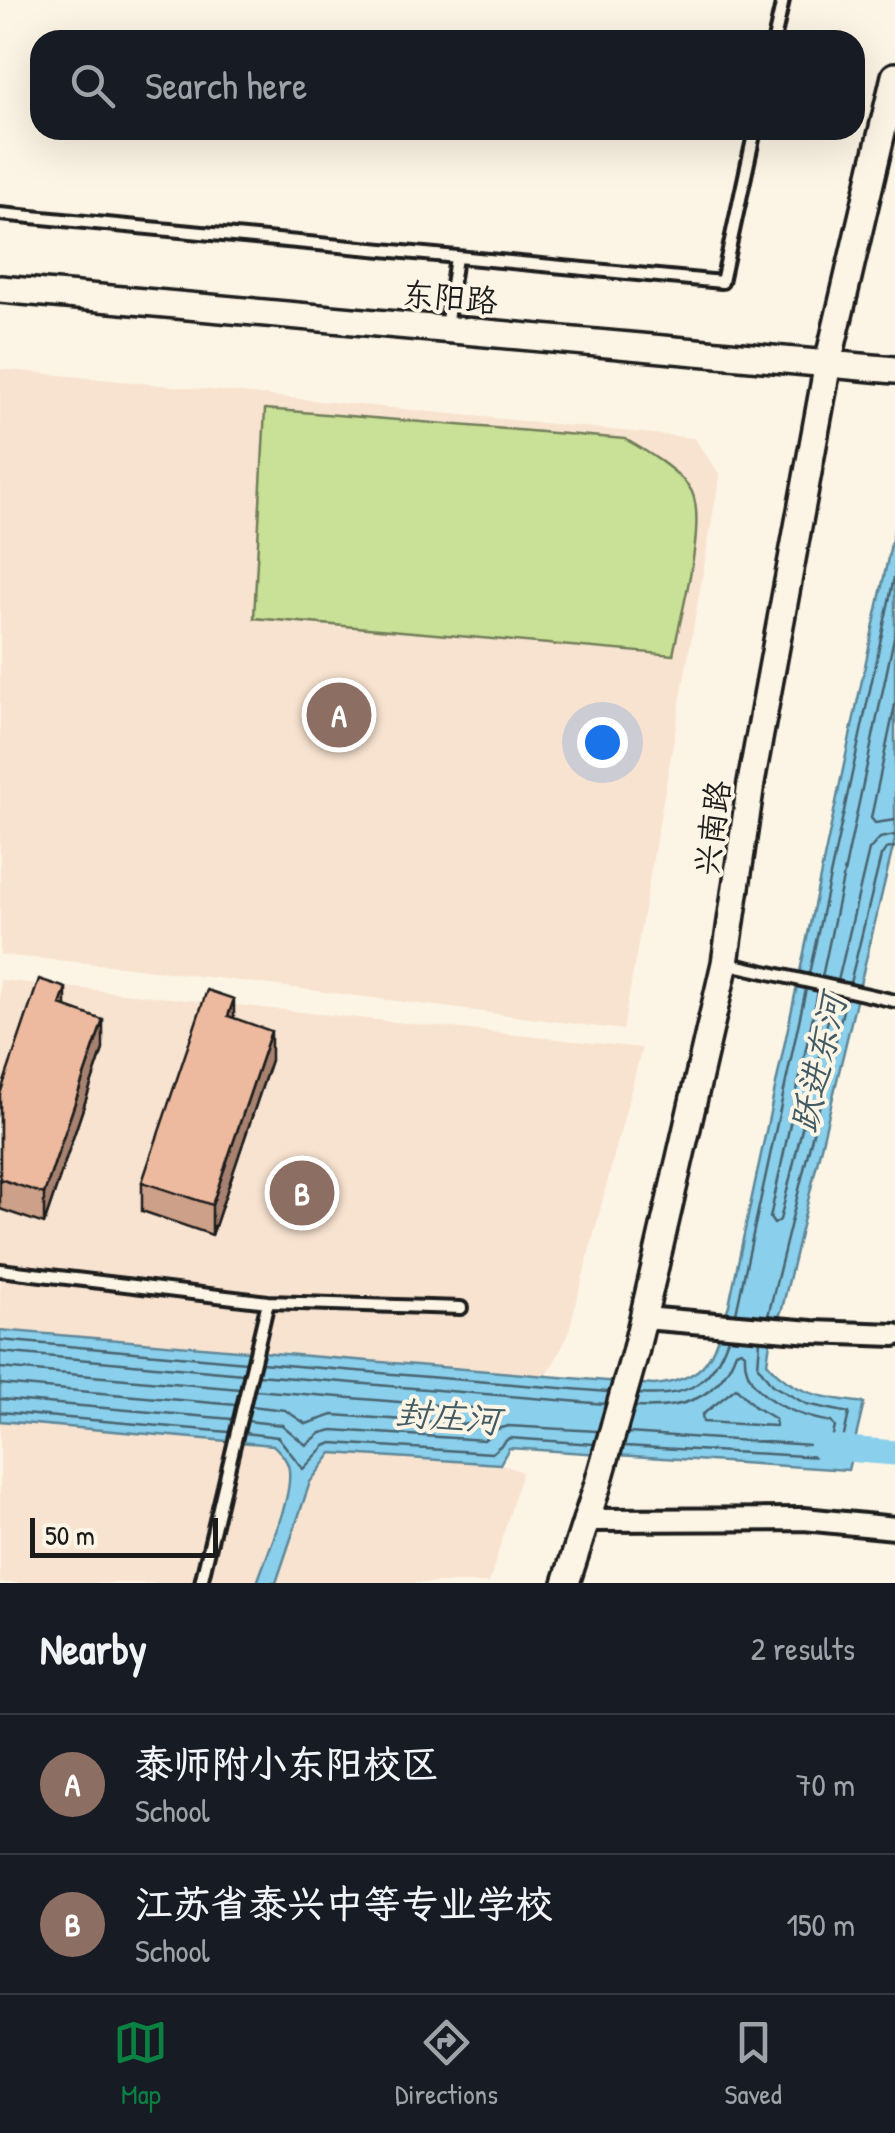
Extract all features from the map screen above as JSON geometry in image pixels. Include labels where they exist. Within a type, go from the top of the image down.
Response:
[{"type":"street","name":"兴南路","points":[[566,1583],[635,1354],[725,963],[750,783],[828,363],[895,76]]},
{"type":"street","name":"东阳路","points":[[0,289],[895,370]]},
{"type":"street","points":[[644,1318],[895,1335]]},
{"type":"street","points":[[586,1520],[804,1519],[895,1528]]},
{"type":"lane","points":[[776,30],[783,0]]},
{"type":"lane","points":[[0,214],[722,282],[753,140]]},
{"type":"lane","points":[[446,329],[456,257]]},
{"type":"lane","points":[[725,963],[889,1000]]},
{"type":"lane","points":[[0,1270],[268,1302],[461,1308]]},
{"type":"lane","points":[[201,1583],[268,1302]]},
{"type":"shaded area","points":[[0,369],[694,438],[720,475],[623,1030],[129,967],[0,955]]},
{"type":"shaded area","points":[[0,980],[642,1048],[567,1338],[500,1463],[522,1472],[489,1583],[0,1583]]},
{"type":"green space","points":[[265,409],[625,439],[642,449],[687,485],[696,507],[694,548],[673,655],[254,618]]},
{"type":"water","name":"跃进东河","points":[[895,525],[895,839],[767,1363],[799,1388],[823,1397],[864,1403],[848,1470],[509,1448],[500,1464],[332,1453],[310,1482],[276,1583],[257,1583],[288,1491],[288,1465],[273,1445],[0,1421],[0,1330],[654,1385],[688,1377],[698,1370],[713,1350],[729,1305]]},
{"type":"building","points":[[39,979],[66,988],[60,1005],[103,1020],[44,1194],[0,1179],[0,1094]]},
{"type":"building","points":[[207,990],[234,999],[228,1016],[271,1031],[212,1205],[142,1182]]},
{"type":"waterway","name":"封庄河","points":[[822,1447],[895,1453]]},
{"type":"place","name":"泰师附小东阳校区","points":[[339,715]]},
{"type":"place","name":"江苏省泰兴中等专业学校","points":[[302,1193]]}]
